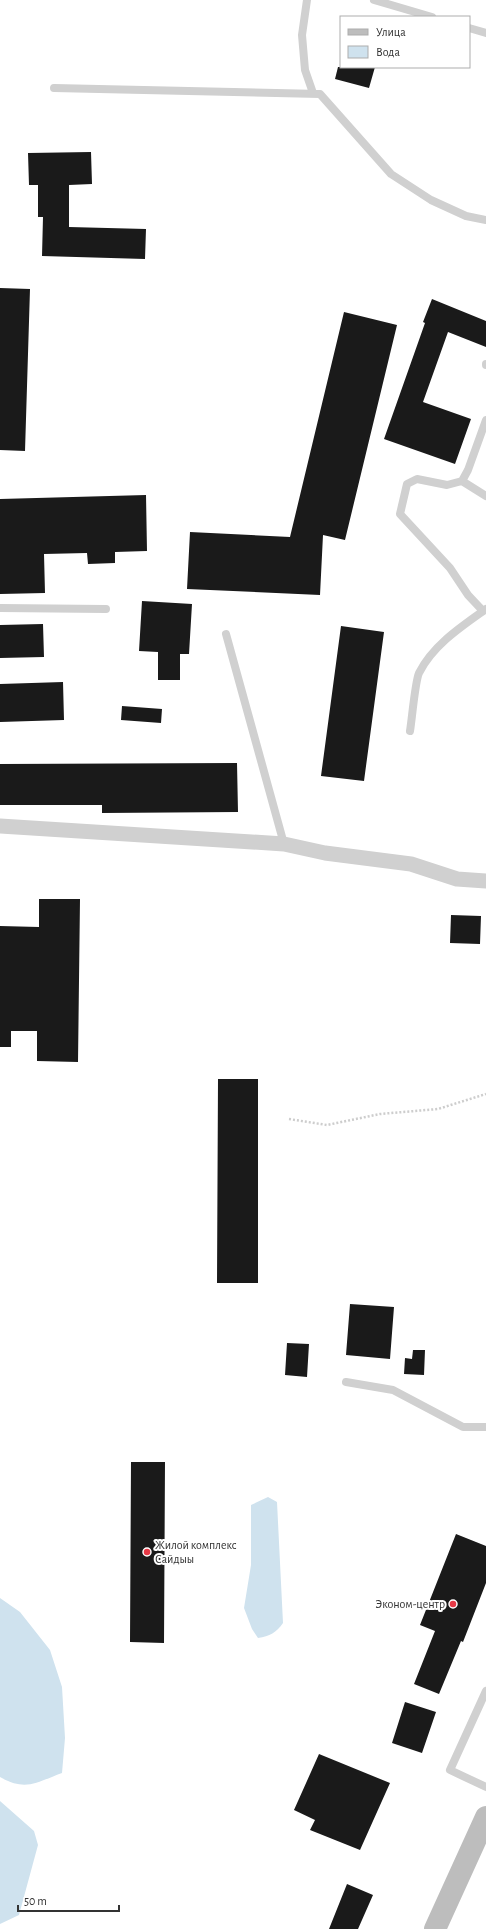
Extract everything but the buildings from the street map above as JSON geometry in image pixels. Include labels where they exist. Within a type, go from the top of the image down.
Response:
[{"type":"main road","points":[[435,1929],[486,1817]]},
{"type":"street","points":[[0,826],[284,844],[325,853],[410,864],[457,879],[486,881]]},
{"type":"lane","points":[[307,0],[302,35],[305,70],[313,94]]},
{"type":"lane","points":[[374,0],[429,16]]},
{"type":"lane","points":[[470,28],[486,33]]},
{"type":"lane","points":[[54,88],[320,94],[391,174],[431,200],[466,216],[486,220]]},
{"type":"lane","points":[[410,731],[418,674],[430,657],[454,631],[484,610],[468,595],[450,568],[400,514],[407,484],[417,479],[447,486],[462,481],[468,470],[486,420]]},
{"type":"lane","points":[[462,481],[486,496]]},
{"type":"lane","points":[[0,608],[106,609]]},
{"type":"lane","points":[[226,634],[284,844]]},
{"type":"lane","points":[[346,1382],[392,1390],[463,1427],[486,1427]]},
{"type":"lane","points":[[486,1691],[450,1770],[486,1787]]},
{"type":"path","points":[[289,1120],[327,1125],[380,1114],[438,1109],[486,1094]]},
{"type":"water","points":[[268,1497],[277,1502],[283,1623],[272,1634],[258,1638],[252,1629],[244,1608],[251,1565],[251,1505]]},
{"type":"water","points":[[0,1598],[20,1612],[50,1650],[62,1687],[65,1738],[62,1773],[31,1784],[17,1784],[0,1777]]},
{"type":"water","points":[[0,1801],[34,1831],[38,1845],[19,1915],[0,1924]]},
{"type":"place","name":"Жилой комплекс Сайдыы","points":[[147,1552]]},
{"type":"place","name":"Эконом-центр","points":[[453,1604]]}]
